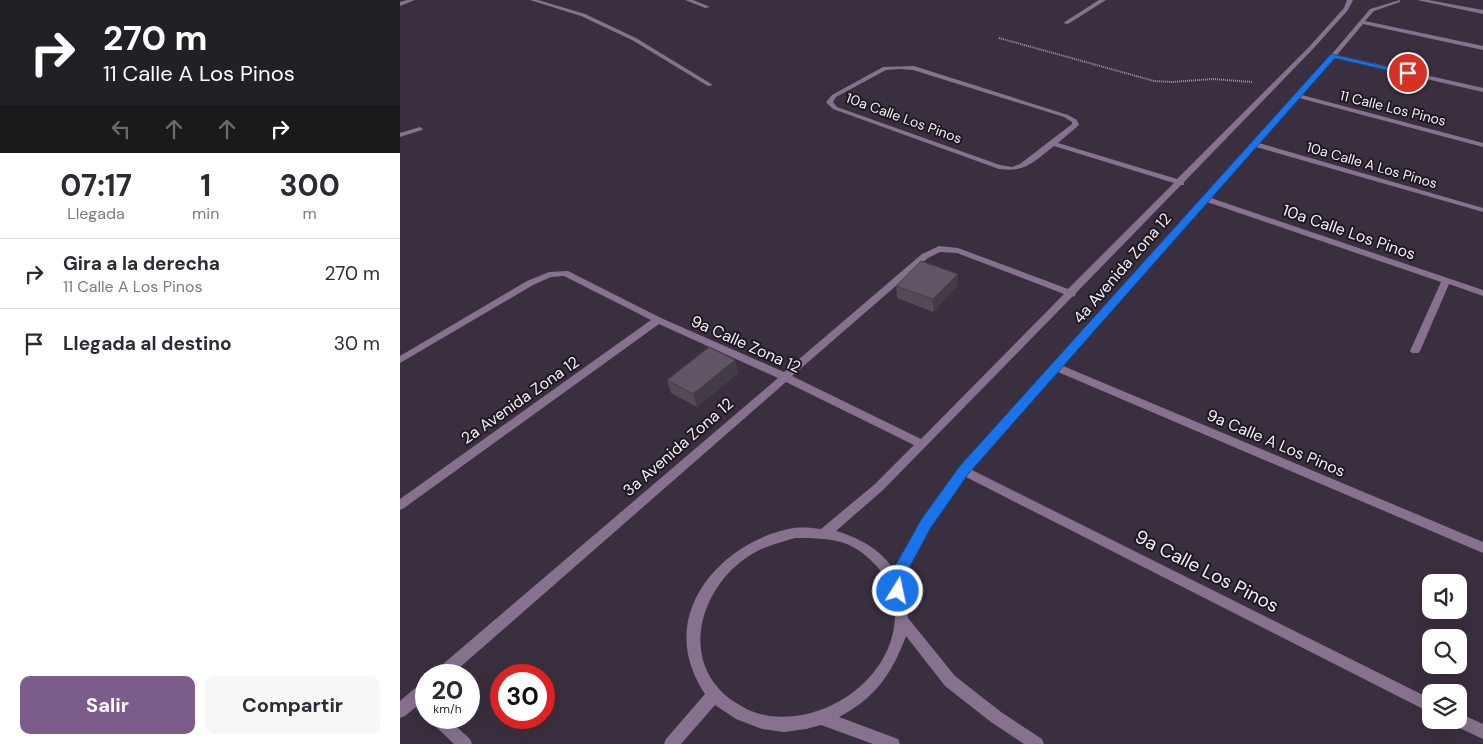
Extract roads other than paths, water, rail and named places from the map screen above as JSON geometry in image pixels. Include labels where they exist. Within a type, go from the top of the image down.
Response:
[{"type":"street","points":[[400,4],[412,0]]},
{"type":"street","points":[[533,0],[583,15],[634,39],[710,85]]},
{"type":"street","points":[[688,0],[707,7]]},
{"type":"street","points":[[1066,23],[1103,0]]},
{"type":"street","name":"4a Avenida Zona 12","points":[[826,533],[879,487],[1072,294],[1275,85],[1348,6],[1350,0]]},
{"type":"street","points":[[1384,0],[1401,1]]},
{"type":"street","points":[[1420,0],[1483,12]]},
{"type":"street","name":"4a Avenida Zona 12","points":[[895,581],[925,524],[964,471],[1372,10],[1401,1]]},
{"type":"street","points":[[1361,22],[1483,48]]},
{"type":"street","points":[[1333,56],[1483,90]]},
{"type":"street","name":"10a Calle Los Pinos","points":[[885,68],[914,68],[1066,116],[1075,121],[1076,124],[1052,143],[1023,166],[1012,169],[999,167],[835,108],[829,102],[834,96],[885,68]]},
{"type":"street","name":"11 Calle Los Pinos","points":[[1297,96],[1483,144]]},
{"type":"street","points":[[400,135],[420,129]]},
{"type":"street","points":[[1052,143],[1180,183]]},
{"type":"street","name":"10a Calle A Los Pinos","points":[[1254,144],[1483,210]]},
{"type":"street","name":"10a Calle Los Pinos","points":[[1205,199],[1483,293]]},
{"type":"street","name":"3a Avenida Zona 12","points":[[454,664],[924,256],[939,249],[958,251],[1072,294]]},
{"type":"street","name":"9a Calle Zona 12","points":[[400,360],[530,283],[558,273],[572,275],[658,320],[784,377],[922,444]]},
{"type":"street","points":[[1415,352],[1446,280]]},
{"type":"street","name":"2a Avenida Zona 12","points":[[400,505],[658,320]]},
{"type":"street","name":"9a Calle A Los Pinos","points":[[1057,368],[1483,548]]},
{"type":"street","name":"9a Calle Los Pinos","points":[[964,471],[1422,701]]},
{"type":"street","points":[[795,533],[826,533],[854,541],[878,558],[895,581],[901,600],[902,621],[895,650],[879,678],[854,702],[822,718],[792,724],[762,722],[735,712],[714,695],[697,668],[692,638],[698,608],[714,580],[736,557],[764,541],[795,533]]},
{"type":"street","points":[[902,621],[950,681],[996,717],[1037,744]]},
{"type":"street","points":[[671,744],[714,695]]},
{"type":"street","points":[[400,711],[415,703]]},
{"type":"street","points":[[822,718],[893,744]]},
{"type":"street","points":[[1467,724],[1483,732]]},
{"type":"street","points":[[449,729],[465,744]]}]
